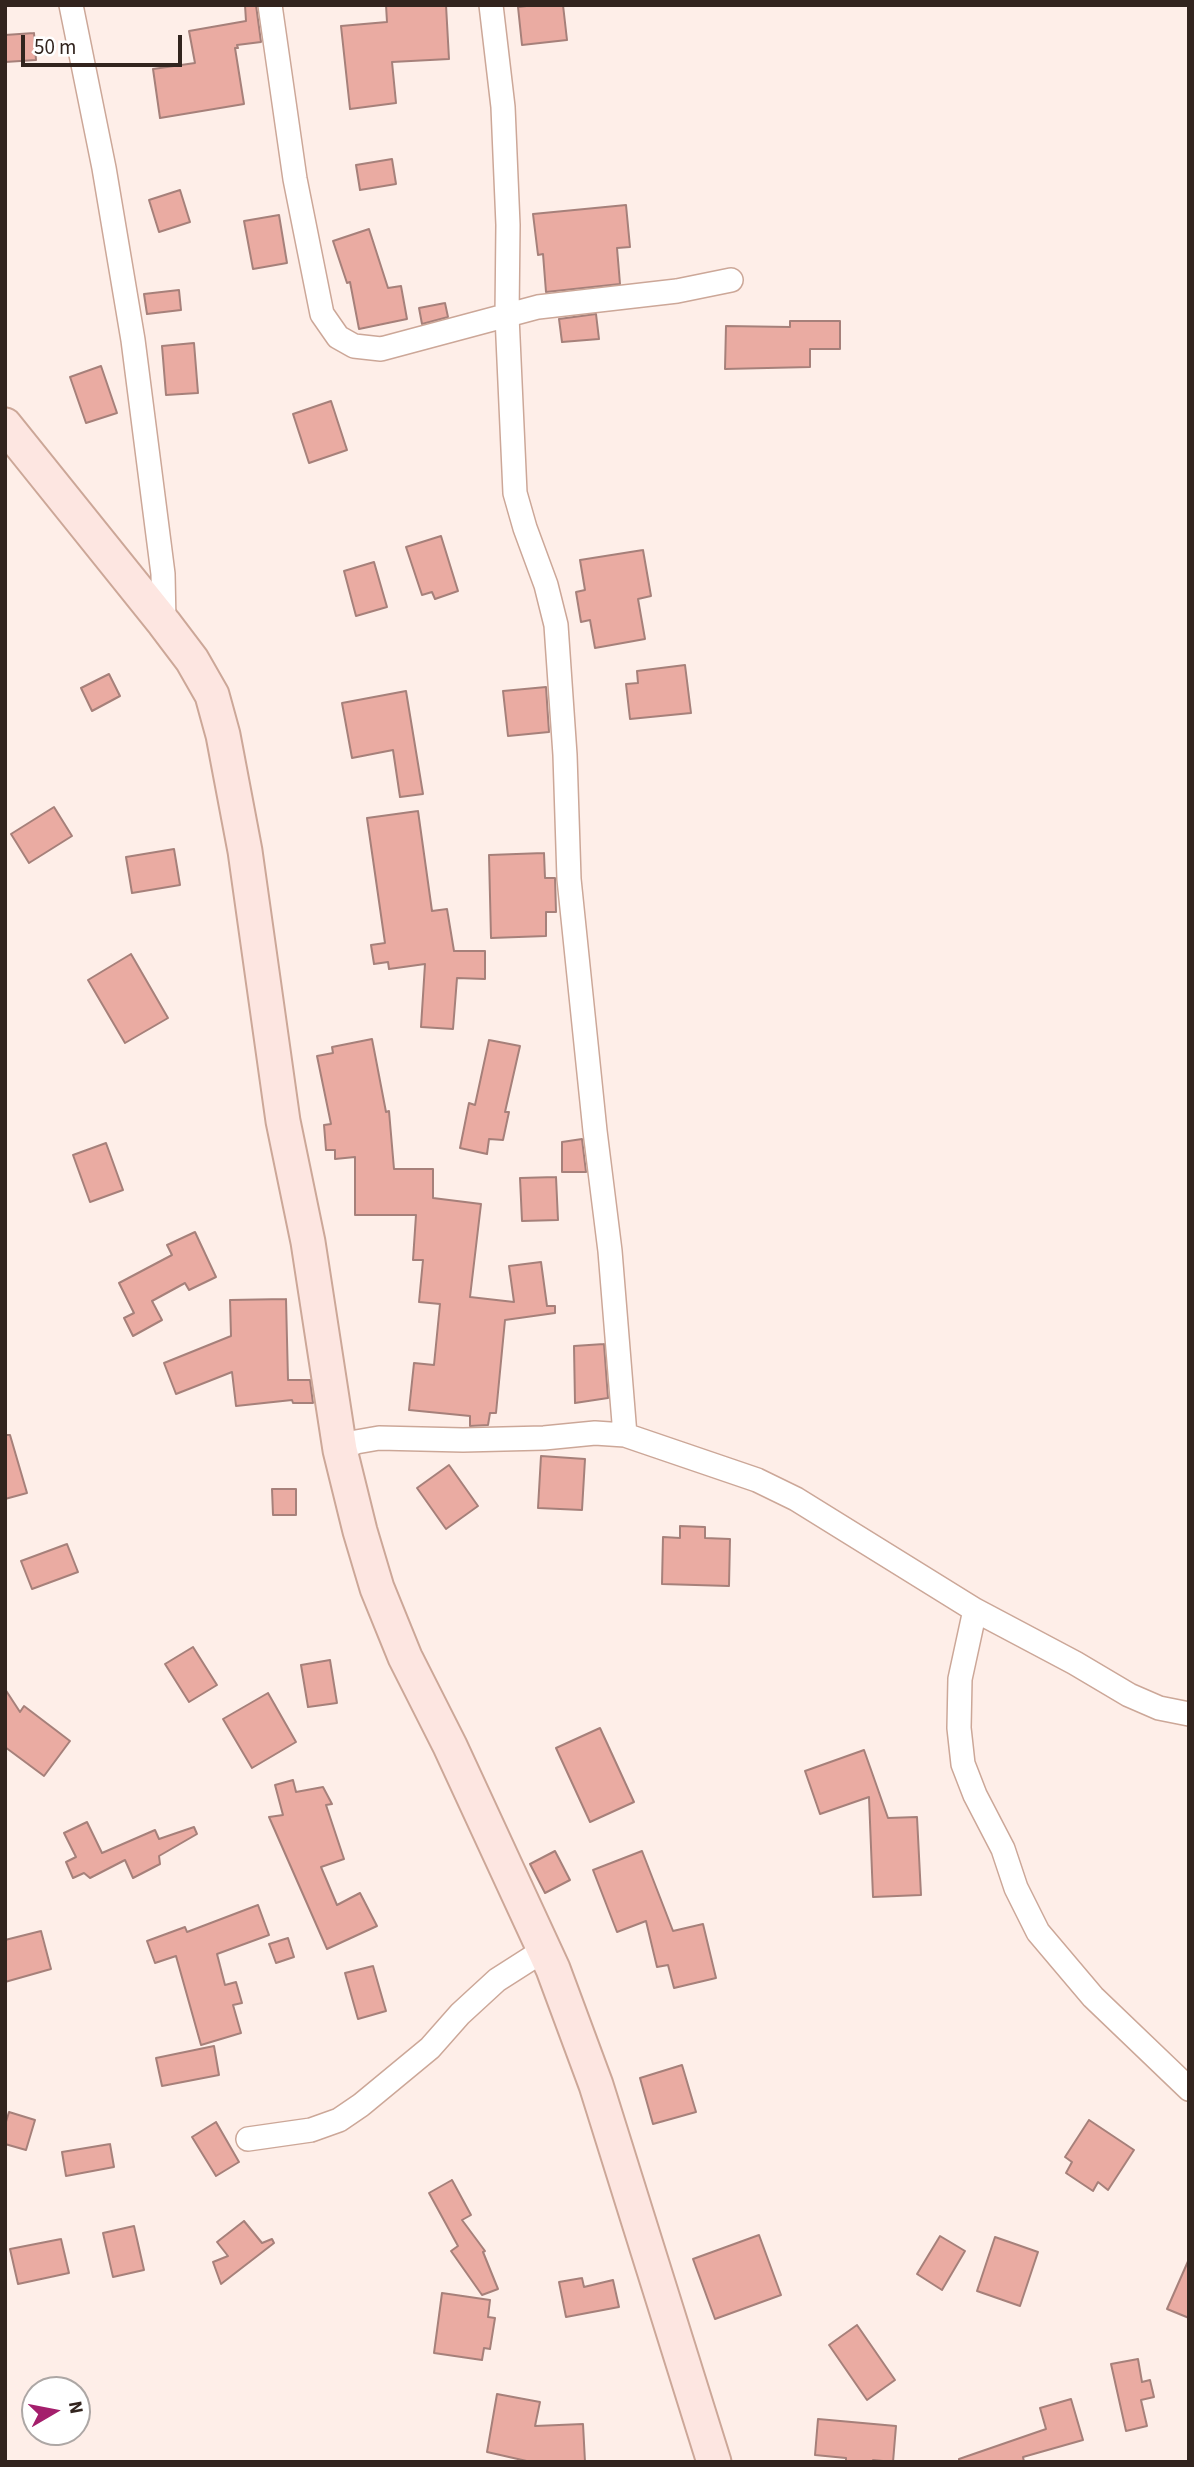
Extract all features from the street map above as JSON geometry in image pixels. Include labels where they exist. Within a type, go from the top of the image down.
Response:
[{"type":"street","points":[[71,5],[104,168],[133,340],[163,574],[164,622]]},
{"type":"street","points":[[270,5],[295,180],[315,283],[322,314],[338,337],[354,346],[381,349],[538,307],[677,291],[731,280]]},
{"type":"street","points":[[491,5],[503,107],[508,225],[507,316],[515,492],[524,528],[546,585],[556,625],[561,667],[569,879],[610,1251],[625,1435]]},
{"type":"street","points":[[5,425],[164,622],[192,660],[212,695],[223,735],[245,851],[284,1121],[308,1242],[340,1450],[360,1531],[377,1588],[405,1657],[553,1969],[596,2085],[714,2462]]},
{"type":"street","points":[[340,1450],[356,1442],[379,1438],[463,1440],[595,1433],[625,1435],[757,1480],[796,1499],[975,1610],[1129,1695],[1159,1708],[1189,1714]]},
{"type":"street","points":[[975,1610],[960,1679],[959,1728],[963,1764],[975,1795],[1003,1849],[1016,1888],[1038,1931],[1093,1997],[1189,2089]]},
{"type":"street","points":[[248,2139],[311,2130],[339,2120],[430,2048],[460,2014],[497,1980],[544,1950]]},
{"type":"building","points":[[245,5],[256,5],[261,42],[237,45],[238,48],[235,48],[244,104],[160,118],[153,69],[195,63],[189,31],[246,21]]},
{"type":"building","points":[[386,5],[446,5],[449,59],[392,62],[396,103],[350,109],[341,26],[387,22]]},
{"type":"building","points":[[563,5],[567,40],[522,45],[518,7]]},
{"type":"building","points":[[34,33],[36,60],[5,62],[5,35]]},
{"type":"building","points":[[392,159],[396,184],[360,190],[356,165]]},
{"type":"building","points":[[180,190],[190,222],[159,232],[149,200]]},
{"type":"building","points":[[626,205],[630,247],[617,248],[620,284],[546,292],[543,254],[538,255],[533,214]]},
{"type":"building","points":[[279,215],[287,263],[253,269],[244,221]]},
{"type":"building","points":[[369,229],[388,288],[401,286],[407,319],[359,329],[350,282],[347,283],[333,241]]},
{"type":"building","points":[[179,290],[181,310],[147,314],[144,294]]},
{"type":"building","points":[[445,303],[448,317],[422,324],[419,308]]},
{"type":"building","points":[[596,314],[599,339],[562,342],[559,319]]},
{"type":"building","points":[[790,321],[840,321],[840,349],[810,349],[810,367],[725,369],[726,326],[790,327]]},
{"type":"building","points":[[194,343],[198,393],[166,395],[162,346]]},
{"type":"building","points":[[101,366],[117,413],[86,423],[70,377]]},
{"type":"building","points":[[331,401],[347,450],[309,463],[293,414]]},
{"type":"building","points":[[441,536],[458,591],[435,599],[432,592],[422,595],[406,547]]},
{"type":"building","points":[[643,550],[651,596],[638,599],[645,639],[595,648],[590,620],[581,622],[576,592],[585,590],[580,560]]},
{"type":"building","points":[[374,562],[387,607],[356,616],[344,571]]},
{"type":"building","points":[[685,665],[691,713],[630,719],[626,684],[638,683],[637,671]]},
{"type":"building","points":[[109,674],[120,696],[92,711],[81,688]]},
{"type":"building","points":[[546,687],[549,732],[508,736],[503,691]]},
{"type":"building","points":[[406,691],[423,794],[400,797],[393,750],[352,758],[342,703]]},
{"type":"building","points":[[54,807],[72,836],[29,863],[11,834]]},
{"type":"building","points":[[418,811],[432,911],[447,909],[454,951],[485,951],[485,979],[457,978],[453,1029],[421,1027],[425,964],[389,969],[388,962],[374,964],[371,945],[385,943],[367,818]]},
{"type":"building","points":[[174,849],[180,885],[132,893],[126,857]]},
{"type":"building","points":[[544,853],[545,878],[555,878],[556,912],[546,912],[546,936],[491,938],[489,855]]},
{"type":"building","points":[[131,954],[168,1018],[125,1043],[88,980]]},
{"type":"building","points":[[372,1039],[386,1112],[389,1111],[394,1169],[433,1169],[433,1198],[481,1204],[470,1297],[514,1302],[509,1266],[541,1262],[547,1306],[555,1306],[555,1313],[505,1320],[496,1413],[490,1413],[488,1425],[470,1426],[470,1416],[409,1410],[414,1363],[434,1365],[440,1304],[419,1302],[423,1260],[413,1260],[416,1215],[355,1215],[355,1157],[335,1159],[335,1150],[326,1150],[324,1125],[331,1124],[317,1056],[333,1053],[332,1047]]},
{"type":"building","points":[[489,1040],[520,1046],[505,1112],[509,1112],[503,1140],[489,1139],[487,1154],[460,1148],[469,1103],[475,1105]]},
{"type":"building","points":[[582,1139],[586,1172],[562,1172],[562,1142]]},
{"type":"building","points":[[106,1143],[123,1190],[90,1202],[73,1155]]},
{"type":"building","points":[[556,1177],[558,1220],[522,1221],[520,1178]]},
{"type":"building","points":[[195,1232],[216,1277],[189,1290],[185,1283],[152,1301],[162,1320],[133,1336],[124,1318],[134,1313],[119,1283],[172,1255],[167,1245]]},
{"type":"building","points":[[286,1299],[288,1380],[310,1380],[313,1403],[293,1403],[292,1400],[236,1406],[232,1372],[176,1394],[164,1363],[231,1336],[230,1300]]},
{"type":"building","points":[[604,1344],[608,1398],[575,1403],[574,1346]]},
{"type":"building","points":[[5,1435],[10,1435],[27,1493],[5,1499]]},
{"type":"building","points":[[541,1456],[585,1459],[582,1510],[538,1508]]},
{"type":"building","points":[[449,1465],[478,1506],[446,1529],[417,1488]]},
{"type":"building","points":[[272,1489],[296,1489],[296,1515],[273,1515]]},
{"type":"building","points":[[680,1526],[705,1527],[705,1538],[730,1539],[729,1586],[662,1584],[663,1537],[680,1538]]},
{"type":"building","points":[[67,1544],[78,1572],[32,1589],[21,1561]]},
{"type":"building","points":[[193,1647],[217,1685],[189,1702],[165,1664]]},
{"type":"building","points":[[330,1660],[337,1703],[308,1707],[301,1665]]},
{"type":"building","points":[[5,1689],[20,1712],[24,1706],[70,1741],[44,1776],[5,1747]]},
{"type":"building","points":[[268,1693],[296,1742],[252,1768],[223,1719]]},
{"type":"building","points":[[600,1728],[634,1802],[590,1822],[556,1748]]},
{"type":"building","points":[[864,1750],[888,1818],[917,1817],[921,1895],[873,1897],[869,1797],[820,1814],[805,1771]]},
{"type":"building","points":[[293,1780],[296,1792],[323,1787],[332,1804],[326,1805],[344,1859],[321,1867],[337,1905],[360,1893],[377,1926],[327,1949],[269,1817],[283,1815],[275,1785]]},
{"type":"building","points":[[87,1822],[102,1853],[155,1830],[159,1839],[194,1827],[197,1834],[159,1856],[160,1864],[133,1878],[125,1860],[90,1878],[84,1873],[73,1878],[66,1862],[76,1857],[64,1833]]},
{"type":"building","points":[[555,1851],[570,1880],[545,1893],[530,1864]]},
{"type":"building","points":[[642,1851],[673,1931],[703,1924],[716,1978],[674,1988],[668,1965],[657,1967],[646,1921],[617,1932],[593,1870]]},
{"type":"building","points":[[258,1905],[269,1935],[217,1954],[225,1985],[236,1982],[242,2003],[233,2005],[241,2033],[201,2045],[176,1956],[155,1963],[147,1941],[185,1927],[187,1932]]},
{"type":"building","points":[[41,1931],[51,1969],[5,1982],[5,1940]]},
{"type":"building","points":[[288,1938],[294,1957],[276,1963],[269,1944]]},
{"type":"building","points":[[373,1966],[386,2011],[358,2019],[345,1973]]},
{"type":"building","points":[[214,2046],[219,2075],[162,2086],[156,2058]]},
{"type":"building","points":[[682,2065],[696,2112],[653,2124],[640,2078]]},
{"type":"building","points":[[9,2112],[35,2120],[26,2150],[5,2144],[5,2125]]},
{"type":"building","points":[[1089,2120],[1134,2150],[1108,2190],[1098,2182],[1093,2191],[1066,2173],[1072,2162],[1065,2157]]},
{"type":"building","points":[[216,2122],[239,2162],[216,2176],[192,2137]]},
{"type":"building","points":[[110,2144],[114,2167],[66,2176],[62,2152]]},
{"type":"building","points":[[452,2180],[471,2215],[462,2220],[485,2251],[483,2252],[498,2289],[482,2295],[451,2251],[458,2246],[429,2193]]},
{"type":"building","points":[[244,2221],[262,2243],[272,2239],[274,2243],[221,2284],[213,2262],[228,2256],[217,2242]]},
{"type":"building","points":[[134,2226],[144,2270],[113,2277],[103,2233]]},
{"type":"building","points":[[759,2235],[781,2295],[715,2319],[693,2259]]},
{"type":"building","points":[[940,2236],[965,2251],[942,2290],[917,2274]]},
{"type":"building","points":[[995,2237],[1038,2252],[1020,2306],[977,2291]]},
{"type":"building","points":[[61,2239],[69,2273],[18,2284],[10,2249]]},
{"type":"building","points":[[1189,2259],[1189,2318],[1167,2309]]},
{"type":"building","points":[[582,2278],[584,2287],[613,2280],[619,2307],[566,2317],[559,2282]]},
{"type":"building","points":[[442,2293],[490,2300],[488,2317],[495,2318],[490,2349],[484,2348],[482,2360],[434,2353]]},
{"type":"building","points":[[857,2325],[895,2380],[867,2400],[829,2345]]},
{"type":"building","points":[[1138,2359],[1142,2382],[1150,2380],[1154,2397],[1141,2400],[1147,2426],[1126,2431],[1111,2364]]},
{"type":"building","points":[[497,2394],[540,2402],[535,2426],[583,2424],[585,2462],[531,2462],[487,2452]]},
{"type":"building","points":[[1071,2399],[1083,2440],[1023,2457],[1024,2462],[959,2462],[959,2459],[1046,2429],[1040,2408]]},
{"type":"building","points":[[818,2419],[896,2426],[893,2462],[846,2462],[846,2458],[815,2455]]}]
